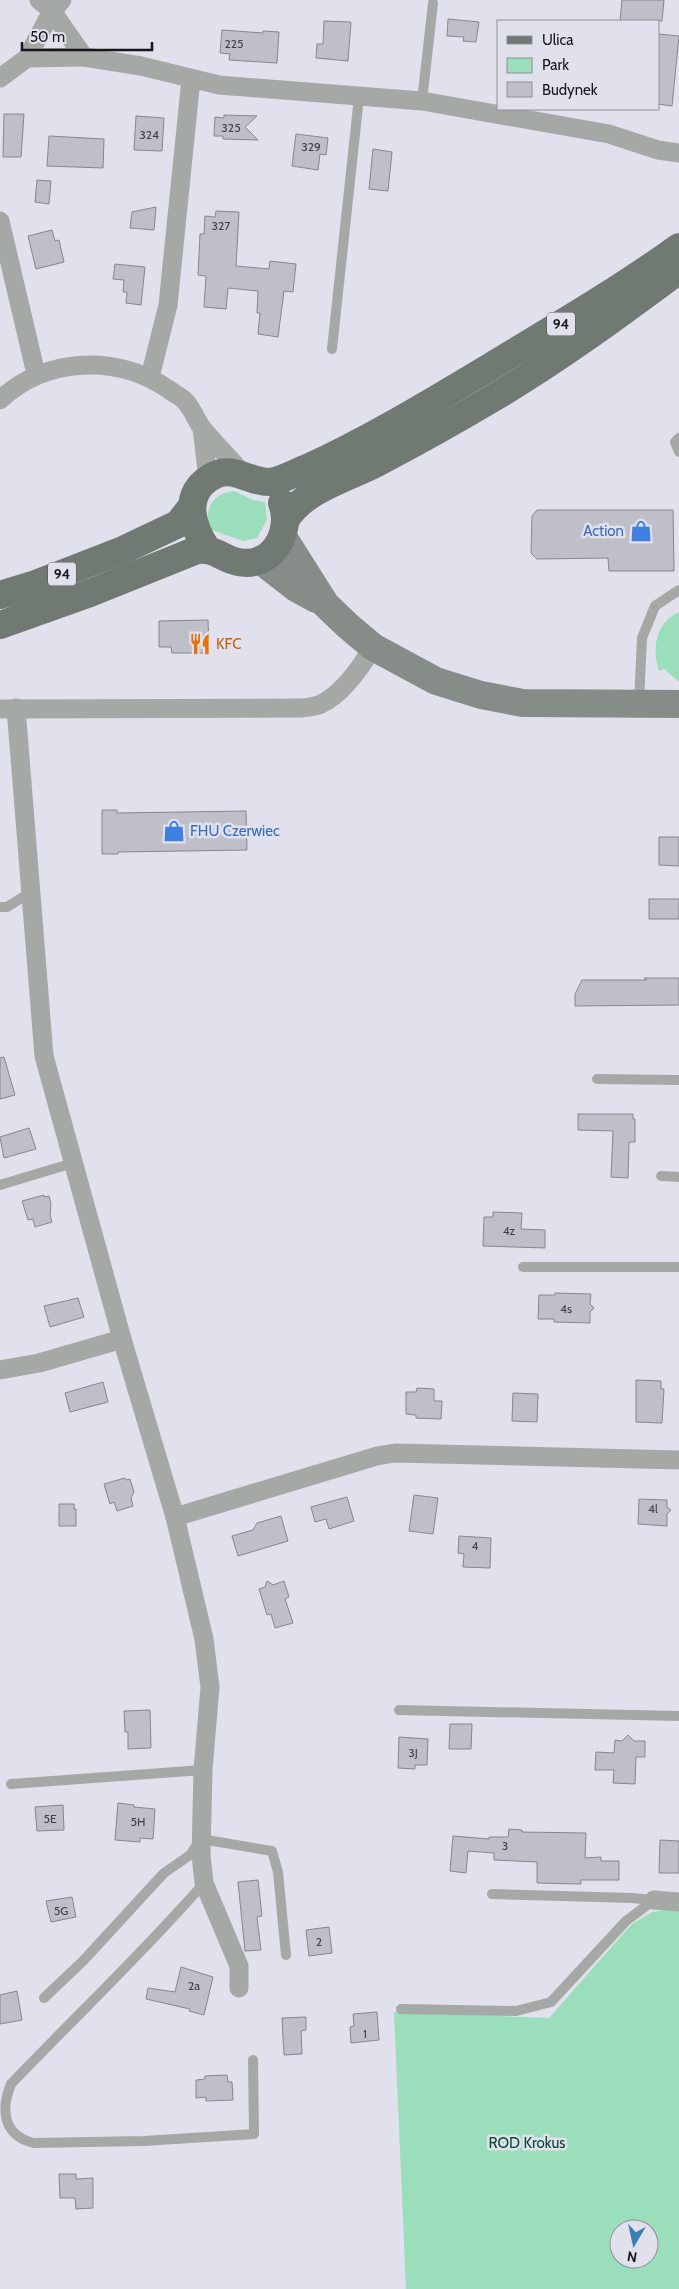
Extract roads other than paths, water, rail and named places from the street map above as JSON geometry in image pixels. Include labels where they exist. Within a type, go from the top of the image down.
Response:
[{"type":"main road","name":"94","points":[[270,482],[322,461],[440,397],[597,302],[679,248]]},
{"type":"main road","name":"94","points":[[260,560],[274,551],[292,508],[317,492],[392,454],[488,401],[602,327],[679,270]]},
{"type":"main road","points":[[208,479],[217,473],[231,472],[270,482],[279,497],[284,528]]},
{"type":"main road","name":"94","points":[[0,596],[123,550],[178,524],[192,506],[195,494],[208,479]]},
{"type":"main road","points":[[192,506],[196,533],[207,549],[238,562],[260,560]]},
{"type":"main road","name":"94","points":[[0,625],[90,593],[197,550],[207,549]]},
{"type":"street","points":[[51,4],[84,57]]},
{"type":"street","points":[[0,78],[27,58],[51,4]]},
{"type":"street","points":[[27,58],[84,57],[141,66],[219,85],[422,100],[609,134],[658,150],[679,153]]},
{"type":"street","points":[[150,377],[168,305],[191,79]]},
{"type":"street","points":[[0,221],[36,374]]},
{"type":"street","points":[[0,400],[14,387],[36,374],[71,366],[100,364],[130,370],[150,377],[186,402],[202,428],[242,474]]},
{"type":"street","points":[[202,428],[208,479]]},
{"type":"street","points":[[284,528],[326,605]]},
{"type":"street","points":[[260,560],[296,588],[326,605],[373,647],[436,681],[481,696],[523,703],[679,704]]},
{"type":"street","points":[[239,1988],[239,1966],[204,1883],[201,1839],[203,1770],[210,1687],[204,1639],[175,1517],[122,1339],[44,1056],[31,892],[8,708],[302,708],[320,705],[343,685],[366,659],[373,647]]},
{"type":"street","points":[[0,1370],[39,1363],[122,1339]]},
{"type":"street","points":[[175,1517],[377,1456],[395,1453],[679,1460]]},
{"type":"street","points":[[654,1900],[679,1902]]},
{"type":"lane","points":[[422,100],[434,3]]},
{"type":"lane","points":[[332,349],[359,96]]},
{"type":"lane","points":[[679,438],[674,442],[679,452]]},
{"type":"lane","points":[[640,704],[642,638],[654,606],[679,590]]},
{"type":"lane","points":[[0,907],[7,906],[31,892]]},
{"type":"lane","points":[[597,1079],[679,1080]]},
{"type":"lane","points":[[0,1185],[73,1163]]},
{"type":"lane","points":[[661,1176],[679,1177]]},
{"type":"lane","points":[[523,1267],[679,1267]]},
{"type":"lane","points":[[399,1710],[679,1716]]},
{"type":"lane","points":[[11,1784],[203,1770]]},
{"type":"lane","points":[[44,1998],[82,1961],[164,1873],[190,1855],[201,1839],[272,1852],[278,1872],[286,1955]]},
{"type":"lane","points":[[204,1883],[160,1933],[91,2001],[12,2084],[5,2093],[2,2114],[12,2133],[21,2140],[34,2143],[144,2141],[254,2134],[252,2060]]},
{"type":"lane","points":[[492,1894],[654,1900]]},
{"type":"lane","points":[[401,2009],[516,2011],[551,2002],[626,1921],[654,1900]]},
{"type":"place","name":"Action","points":[[641,531]]},
{"type":"place","name":"KFC","points":[[200,644]]},
{"type":"place","name":"FHU Czerwiec","points":[[174,831]]},
{"type":"park label","name":"ROD Krokus","points":[[527,2143]]}]
